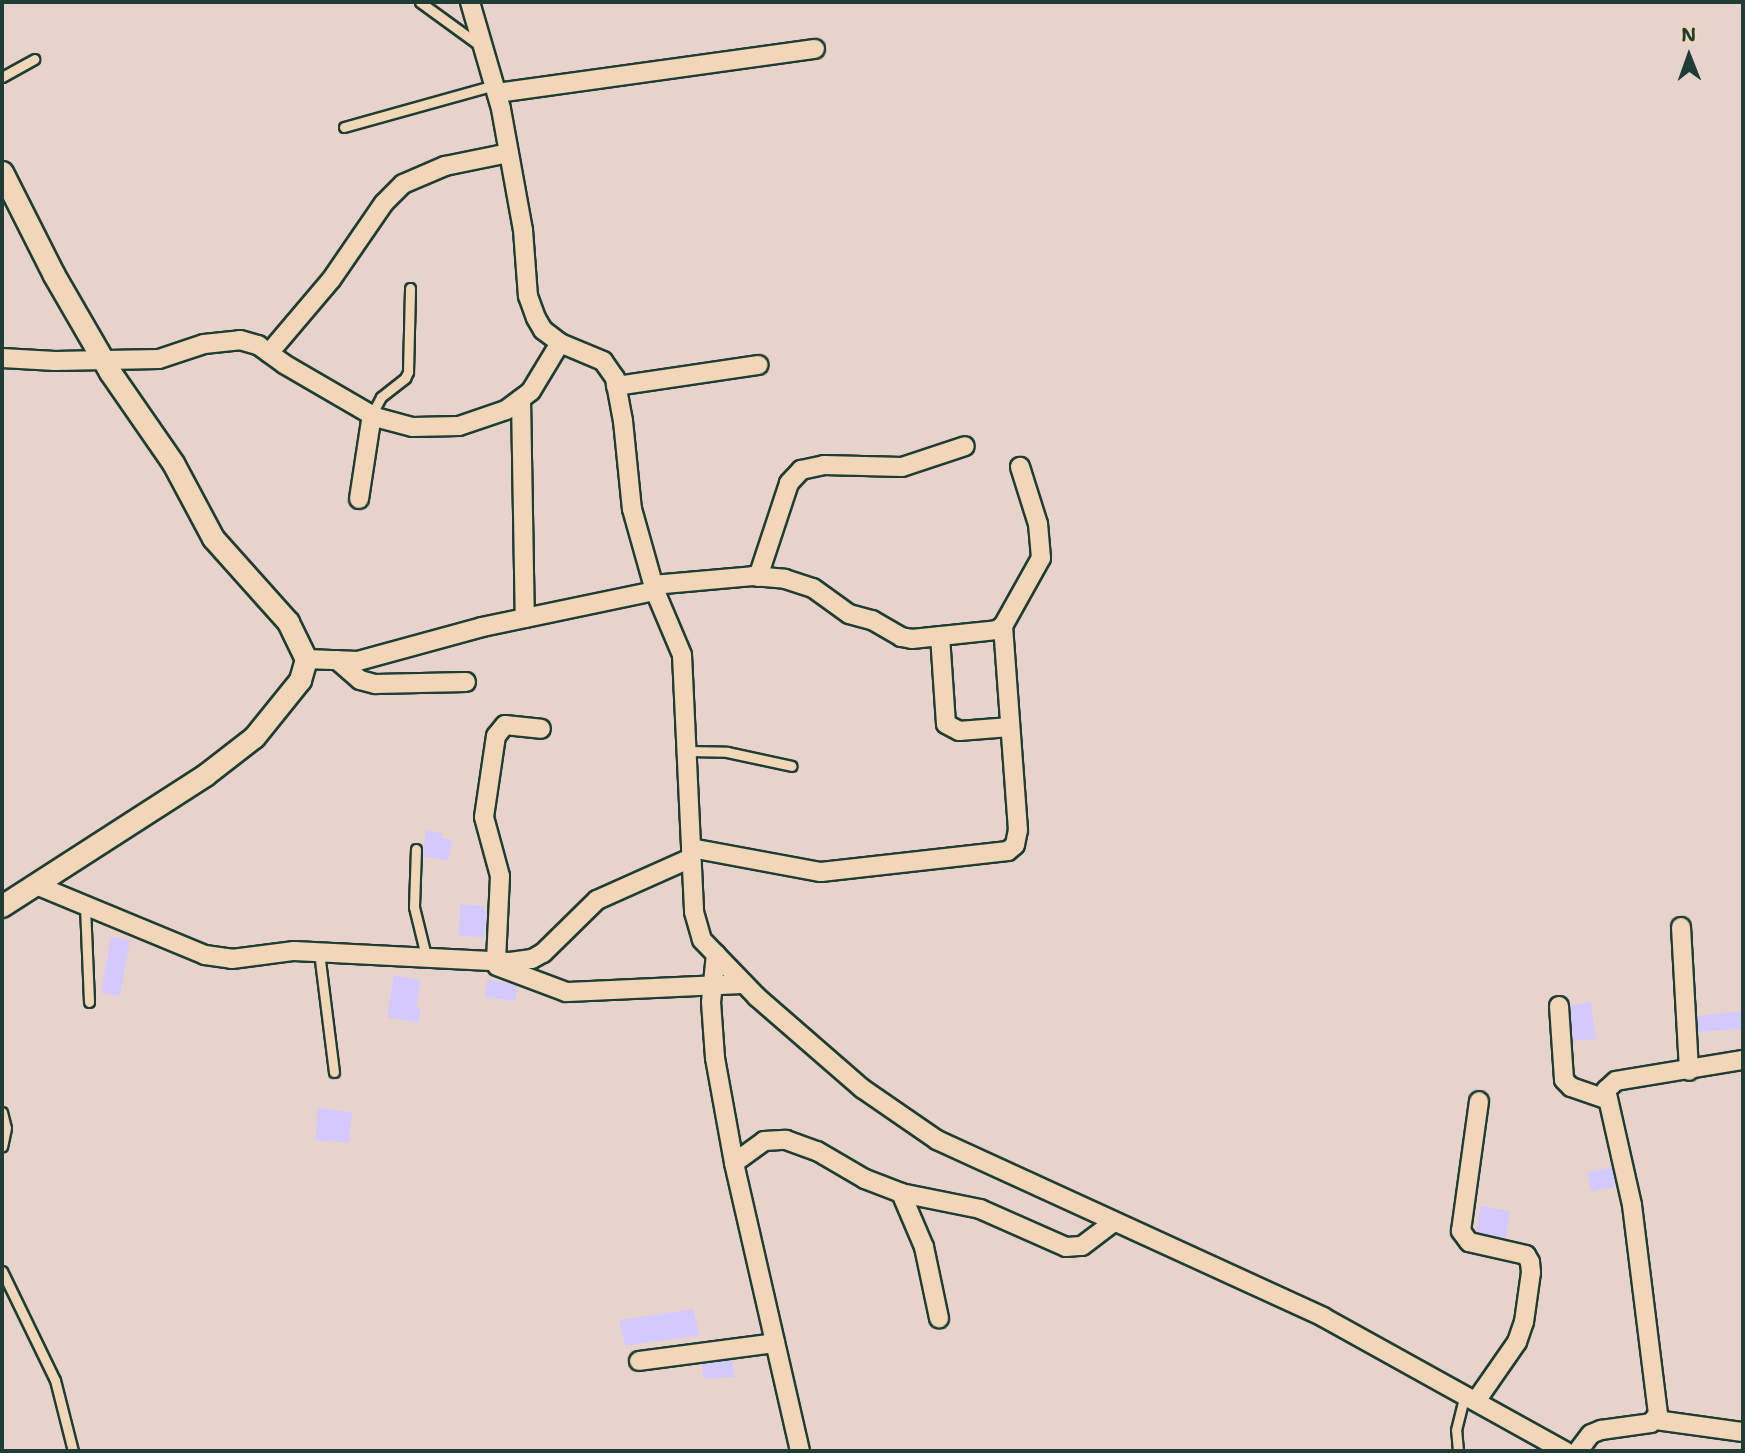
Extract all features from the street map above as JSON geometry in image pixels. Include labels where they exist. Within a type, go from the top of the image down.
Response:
[{"type":"street","points":[[476,6],[509,153],[523,230],[528,296],[543,330],[560,343],[603,361],[615,378],[632,509],[654,588],[682,655],[694,912],[702,940],[744,984],[863,1089],[937,1140],[1323,1317],[1564,1451]]},
{"type":"street","points":[[495,89],[815,49]]},
{"type":"street","points":[[269,353],[331,280],[384,203],[402,184],[445,166],[509,153]]},
{"type":"street","points":[[2,172],[54,275],[102,359],[173,463],[213,538],[288,622],[306,659],[300,680],[254,737],[205,775],[2,906]]},
{"type":"street","points":[[2,358],[55,361],[159,359],[204,344],[240,340],[258,345],[372,414],[413,427],[459,426],[506,410],[531,391],[560,343]]},
{"type":"street","points":[[616,386],[758,365]]},
{"type":"street","points":[[521,399],[525,618]]},
{"type":"street","points":[[359,499],[372,414]]},
{"type":"street","points":[[758,577],[789,483],[801,470],[824,465],[901,467],[965,446]]},
{"type":"street","points":[[306,659],[358,661],[654,588],[758,577],[785,579],[813,588],[849,614],[872,620],[901,637],[912,639],[997,630],[1003,626],[1041,558],[1038,524],[1020,467]]},
{"type":"street","points":[[36,885],[205,955],[232,959],[280,951],[489,961],[532,959],[543,953],[597,900],[691,853],[821,872],[1008,851],[1015,845],[1018,830],[1003,626]]},
{"type":"street","points":[[940,636],[946,724],[959,731],[1010,727]]},
{"type":"street","points":[[337,660],[360,680],[375,684],[466,682]]},
{"type":"street","points":[[489,961],[500,876],[484,817],[496,736],[505,725],[541,729]]},
{"type":"street","points":[[1681,927],[1689,1071]]},
{"type":"street","points":[[716,954],[713,985],[715,1058],[734,1163],[800,1451]]},
{"type":"street","points":[[489,961],[566,992],[744,984]]},
{"type":"street","points":[[1559,1006],[1564,1080],[1571,1087],[1608,1100]]},
{"type":"street","points":[[1656,1420],[1658,1399],[1632,1205],[1606,1090],[1616,1081],[1743,1060]]},
{"type":"street","points":[[1471,1398],[1517,1342],[1524,1322],[1531,1272],[1526,1255],[1469,1242],[1461,1231],[1479,1101]]},
{"type":"street","points":[[734,1163],[764,1141],[786,1140],[817,1151],[865,1179],[901,1193],[980,1209],[1066,1247],[1082,1246],[1114,1222]]},
{"type":"street","points":[[901,1193],[924,1247],[939,1318]]},
{"type":"street","points":[[639,1361],[775,1343]]},
{"type":"street","points":[[1578,1451],[1591,1434],[1601,1430],[1656,1420],[1743,1432]]},
{"type":"lane","points":[[420,2],[484,48]]},
{"type":"lane","points":[[2,77],[34,59]]},
{"type":"lane","points":[[344,127],[495,89]]},
{"type":"lane","points":[[372,414],[381,397],[400,384],[408,372],[410,288]]},
{"type":"lane","points":[[688,751],[727,752],[792,766]]},
{"type":"lane","points":[[416,849],[414,907],[426,956]]},
{"type":"lane","points":[[85,905],[89,1002]]},
{"type":"lane","points":[[319,952],[334,1072]]},
{"type":"lane","points":[[2,1112],[6,1128],[2,1147]]},
{"type":"lane","points":[[2,1270],[55,1380],[73,1451]]},
{"type":"lane","points":[[1458,1451],[1456,1430],[1471,1398]]},
{"type":"building","points":[[426,830],[442,833],[441,838],[452,840],[448,861],[423,856]]},
{"type":"building","points":[[460,904],[484,906],[484,910],[487,910],[484,937],[459,936]]},
{"type":"building","points":[[111,937],[130,940],[120,996],[101,993]]},
{"type":"building","points":[[394,975],[421,980],[416,1007],[421,1008],[418,1023],[387,1017]]},
{"type":"building","points":[[487,979],[517,986],[515,1001],[485,997]]},
{"type":"building","points":[[1591,1001],[1596,1039],[1573,1041],[1570,1006]]},
{"type":"building","points":[[1743,1011],[1743,1029],[1698,1032],[1697,1016]]},
{"type":"building","points":[[318,1108],[352,1112],[349,1143],[315,1140]]},
{"type":"building","points":[[1612,1167],[1616,1186],[1592,1192],[1587,1173]]},
{"type":"building","points":[[1481,1206],[1510,1211],[1506,1239],[1476,1232]]},
{"type":"building","points":[[693,1309],[699,1335],[625,1346],[619,1320]]},
{"type":"building","points":[[733,1360],[734,1377],[703,1379],[702,1364]]}]
